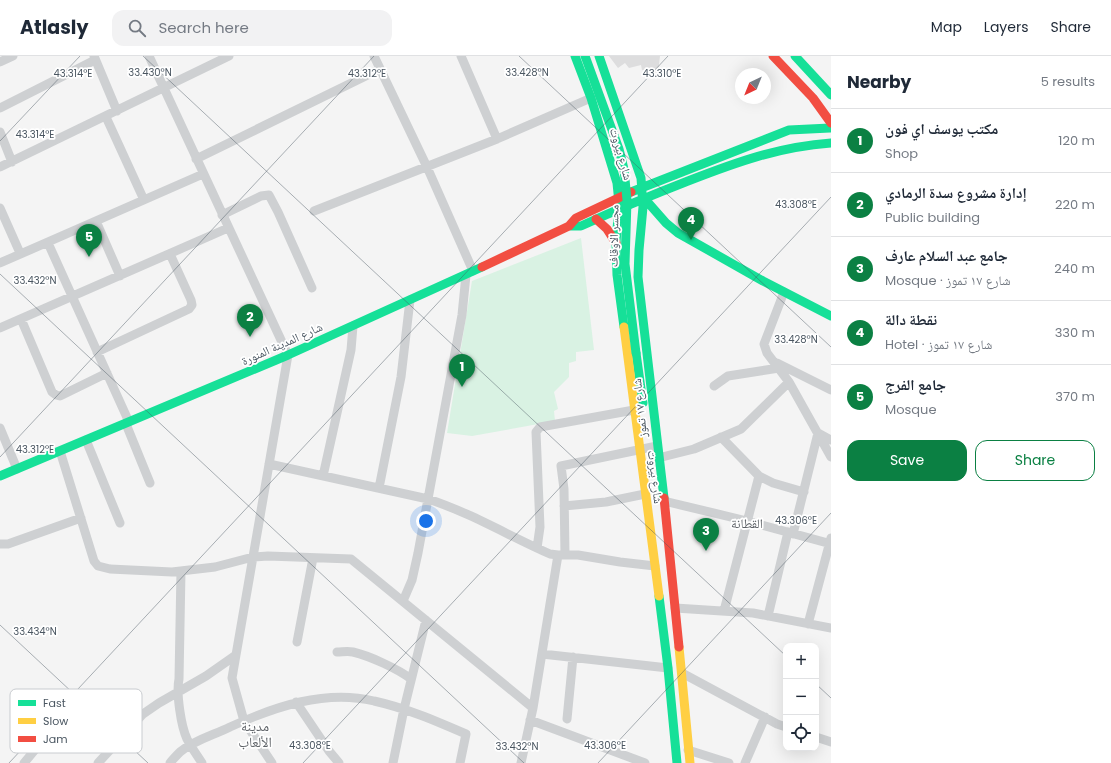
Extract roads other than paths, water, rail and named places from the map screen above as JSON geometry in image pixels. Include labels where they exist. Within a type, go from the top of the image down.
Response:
[{"type":"street","points":[[0,62],[13,56]]},
{"type":"street","points":[[149,56],[163,89],[288,355],[232,678],[244,721],[272,763]]},
{"type":"street","points":[[0,167],[229,56]]},
{"type":"street","points":[[374,56],[427,167],[469,273],[412,580],[404,601]]},
{"type":"street","points":[[460,56],[497,139]]},
{"type":"street","name":"شارع بيروت","points":[[575,56],[591,98],[616,176],[619,197],[616,243],[617,275],[645,494],[656,566],[677,763]]},
{"type":"street","name":"مجسر الاوقاف","points":[[585,56],[619,149],[624,169],[627,200],[625,248],[626,280],[646,423],[650,435],[657,446]]},
{"type":"street","name":"شارع ١٧ تموز","points":[[599,56],[639,168],[643,186],[644,198],[638,277],[664,501],[690,763]]},
{"type":"street","points":[[569,226],[576,218],[643,186],[789,130],[831,128],[813,98],[773,56]]},
{"type":"street","points":[[795,56],[801,60],[831,95]]},
{"type":"street","points":[[0,108],[94,58],[117,111]]},
{"type":"street","points":[[196,159],[380,69]]},
{"type":"street","points":[[314,211],[497,139],[591,98]]},
{"type":"street","points":[[106,116],[144,200]]},
{"type":"street","points":[[0,132],[12,162]]},
{"type":"street","points":[[569,226],[579,226],[644,198],[740,160],[779,149],[831,143]]},
{"type":"street","points":[[0,263],[203,174]]},
{"type":"street","points":[[222,215],[261,196],[269,195],[312,288]]},
{"type":"street","points":[[644,198],[666,223],[678,233],[784,292],[831,316]]},
{"type":"street","points":[[0,208],[20,254]]},
{"type":"street","points":[[596,219],[607,229],[616,243]]},
{"type":"street","points":[[96,221],[120,276]]},
{"type":"street","name":"شارع المدينة المنورة","points":[[0,476],[288,355],[569,226]]},
{"type":"street","points":[[0,328],[228,228]]},
{"type":"street","points":[[48,243],[107,373],[128,423],[150,483]]},
{"type":"street","points":[[97,352],[190,309],[192,305],[191,300],[170,254]]},
{"type":"street","points":[[784,292],[764,344],[767,353],[789,382],[831,457]]},
{"type":"street","points":[[379,488],[401,377],[410,300]]},
{"type":"street","points":[[21,319],[52,392],[56,395],[60,396],[107,373]]},
{"type":"street","points":[[323,476],[351,350],[353,326]]},
{"type":"street","points":[[714,386],[728,376],[776,365],[831,390]]},
{"type":"street","points":[[658,458],[694,449],[741,429],[789,382]]},
{"type":"street","points":[[537,548],[540,527],[536,432],[538,428],[540,426],[634,410]]},
{"type":"street","name":"مجسر الاوقاف","points":[[639,449],[646,423]]},
{"type":"street","points":[[0,428],[17,469]]},
{"type":"street","points":[[818,433],[831,440]]},
{"type":"street","points":[[768,616],[790,533],[804,492],[818,433]]},
{"type":"street","points":[[721,437],[759,476],[773,483],[804,492]]},
{"type":"street","points":[[86,440],[120,523]]},
{"type":"street","points":[[524,762],[530,720],[561,555],[564,489],[561,466],[657,446]]},
{"type":"street","points":[[60,451],[94,561],[98,566],[110,570],[172,572],[215,567],[253,557],[268,556],[351,559],[533,708]]},
{"type":"street","points":[[269,464],[428,499],[484,521],[537,548],[561,555],[578,555],[656,566]]},
{"type":"street","points":[[724,612],[759,476]]},
{"type":"street","points":[[564,506],[606,502],[645,494]]},
{"type":"street","points":[[664,501],[747,520],[790,533],[830,542],[808,624]]},
{"type":"street","points":[[0,544],[8,544],[81,518]]},
{"type":"street","points":[[297,642],[313,558]]},
{"type":"street","points":[[180,571],[178,692],[184,730],[202,763]]},
{"type":"street","points":[[675,608],[753,613],[831,628]]},
{"type":"street","points":[[393,763],[404,709],[426,620]]},
{"type":"street","points":[[337,652],[353,652],[379,662],[411,679]]},
{"type":"street","points":[[542,654],[668,668]]},
{"type":"street","points":[[142,715],[158,703],[206,676],[236,655]]},
{"type":"street","points":[[567,719],[573,657]]},
{"type":"street","points":[[682,673],[783,726]]},
{"type":"street","points":[[170,763],[191,745],[244,721],[296,702],[345,697],[373,700],[404,709],[466,734],[460,763]]},
{"type":"street","points":[[296,702],[329,751],[339,763]]},
{"type":"street","points":[[745,763],[765,717]]},
{"type":"street","points":[[530,720],[645,763]]},
{"type":"street","points":[[819,738],[831,742]]},
{"type":"street","points":[[688,750],[729,763]]},
{"type":"street","points":[[24,763],[32,753]]},
{"type":"street","points":[[98,763],[107,753]]},
{"type":"place","name":"نقطة دالة","points":[[691,240]]},
{"type":"place","name":"جامع الفرج","points":[[89,257]]},
{"type":"place","name":"إدارة مشروع سدة الرمادي","points":[[250,337]]},
{"type":"place","name":"مكتب يوسف اي فون","points":[[462,387]]},
{"type":"place","name":"جامع عبد السلام عارف","points":[[706,551]]},
{"type":"district","name":"القطانة","points":[[747,523]]},
{"type":"district","name":"مدينة الألعاب","points":[[255,734]]}]
